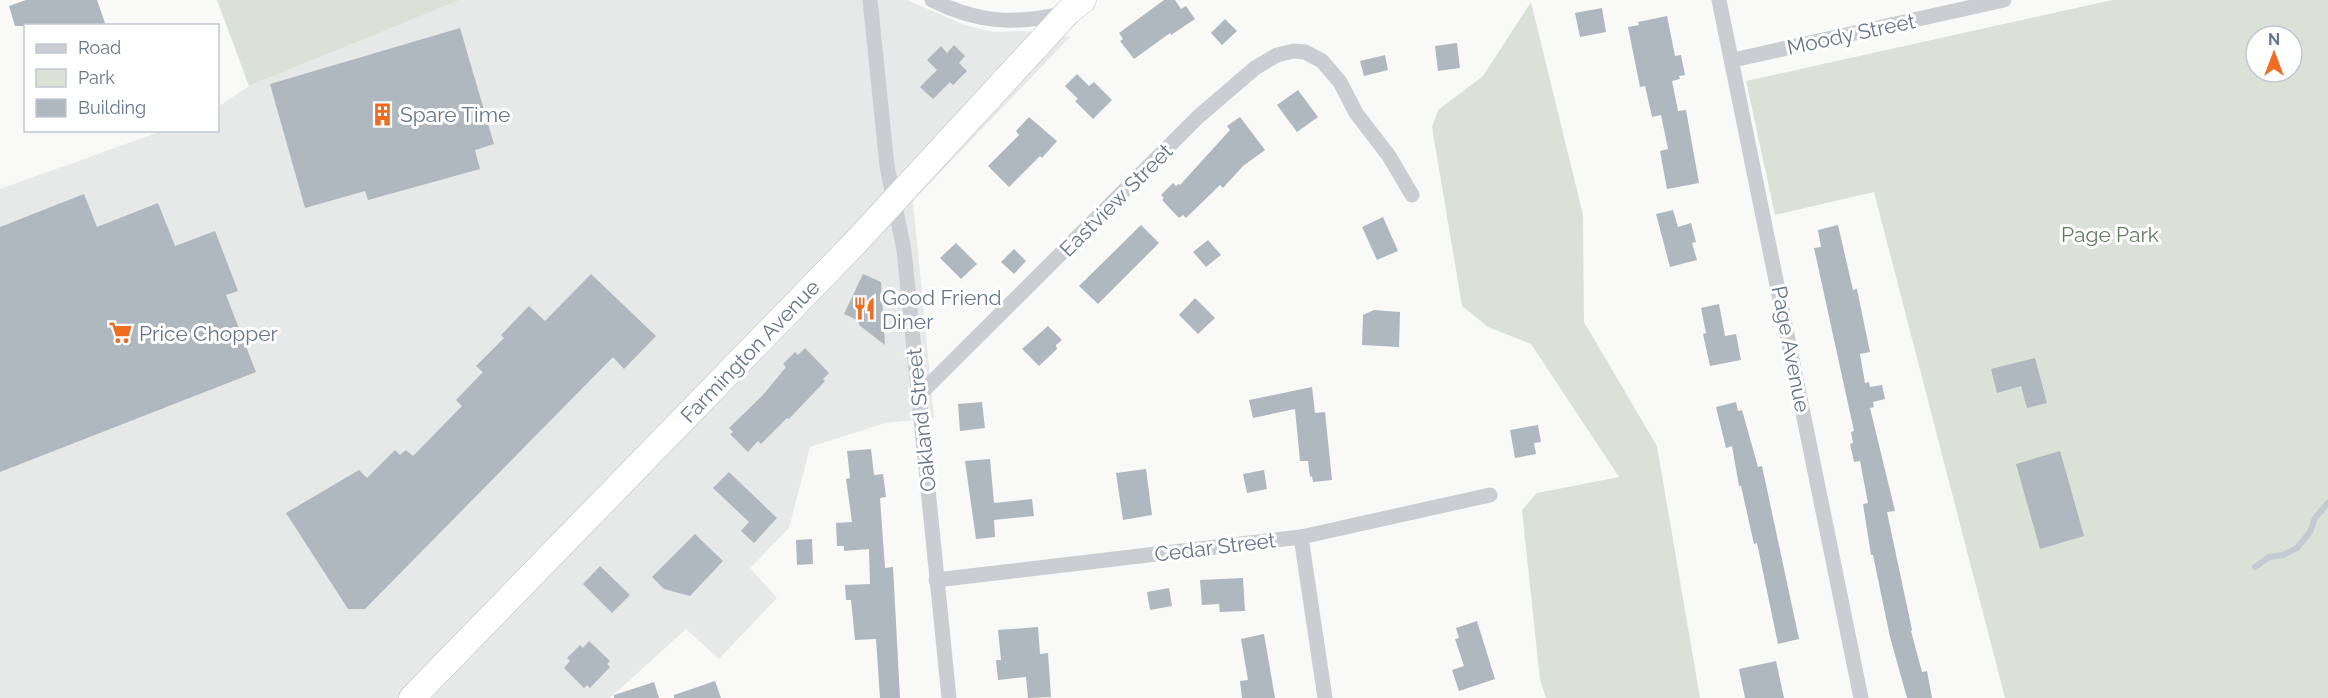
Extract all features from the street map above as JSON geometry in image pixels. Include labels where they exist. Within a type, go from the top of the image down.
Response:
[{"type":"highway","name":"Farmington Avenue","points":[[412,698],[855,243],[1075,6]]},
{"type":"street","name":"Oakland Street","points":[[870,0],[893,200],[904,250],[949,698]]},
{"type":"street","points":[[932,0],[984,19],[1035,20],[1075,6]]},
{"type":"street","name":"Page Avenue","points":[[1719,0],[1861,698]]},
{"type":"street","name":"Moody Street","points":[[1733,60],[2004,0]]},
{"type":"street","name":"Eastview Street","points":[[919,395],[1198,117],[1269,58],[1294,51],[1314,55],[1331,70],[1340,82],[1351,105],[1389,156],[1412,195]]},
{"type":"street","name":"Cedar Street","points":[[936,580],[1301,537],[1490,495]]},
{"type":"street","points":[[1301,537],[1325,698]]},
{"type":"shaded area","points":[[460,0],[907,0],[965,25],[994,32],[1023,31],[1070,37],[913,201],[934,418],[885,423],[810,447],[789,528],[750,568],[777,598],[719,659],[686,629],[610,698],[0,698],[0,189],[159,132],[219,132],[219,106],[249,86]]},
{"type":"green space","points":[[217,0],[460,0],[249,86]]},
{"type":"green space","name":"Page Park","points":[[2112,0],[2328,0],[2328,698],[2005,698],[1874,192],[1775,215],[1746,81]]},
{"type":"green space","points":[[1531,2],[1583,215],[1584,322],[1657,446],[1700,698],[1546,698],[1540,680],[1522,510],[1537,493],[1619,477],[1531,344],[1488,327],[1462,306],[1432,127],[1438,110],[1483,76]]},
{"type":"building","points":[[26,0],[97,0],[105,24],[24,24],[24,26],[15,26],[9,6]]},
{"type":"building","points":[[1164,0],[1175,0],[1181,9],[1186,6],[1195,19],[1171,35],[1170,33],[1134,59],[1120,41],[1123,39],[1119,33]]},
{"type":"building","points":[[1602,8],[1606,32],[1580,37],[1575,13]]},
{"type":"building","points":[[1667,16],[1675,56],[1681,55],[1685,75],[1672,81],[1678,111],[1686,110],[1699,183],[1667,189],[1660,151],[1668,149],[1661,115],[1652,117],[1645,86],[1640,87],[1628,27],[1639,25],[1638,22]]},
{"type":"building","points":[[1225,19],[1237,31],[1222,45],[1211,33]]},
{"type":"building","name":"Spare Time","points":[[460,28],[494,144],[475,150],[480,169],[368,200],[365,191],[305,208],[270,84]]},
{"type":"building","points":[[1457,43],[1460,68],[1438,71],[1435,46]]},
{"type":"building","points":[[954,45],[965,56],[959,63],[967,71],[953,85],[950,82],[933,99],[920,87],[937,70],[927,60],[941,46],[947,53]]},
{"type":"building","points":[[1385,55],[1388,70],[1364,76],[1360,61]]},
{"type":"building","points":[[1077,74],[1089,86],[1094,82],[1112,100],[1093,119],[1075,101],[1078,99],[1065,86]]},
{"type":"building","points":[[1298,90],[1318,117],[1297,132],[1277,105]]},
{"type":"building","points":[[1029,117],[1057,141],[1042,158],[1040,156],[1009,187],[988,166],[1019,135],[1016,131]]},
{"type":"building","points":[[1240,117],[1265,150],[1243,166],[1223,188],[1220,185],[1186,218],[1183,215],[1179,218],[1162,200],[1164,198],[1161,195],[1173,183],[1176,186],[1180,185],[1230,130],[1227,126]]},
{"type":"building","name":"Price Chopper","points":[[84,194],[97,227],[158,203],[175,246],[215,231],[238,291],[226,295],[256,372],[0,472],[0,227]]},
{"type":"building","points":[[1673,210],[1678,227],[1691,223],[1696,242],[1692,243],[1697,260],[1670,267],[1656,214]]},
{"type":"building","points":[[1383,217],[1398,251],[1377,260],[1362,227]]},
{"type":"building","points":[[1141,225],[1159,243],[1098,304],[1079,286]]},
{"type":"building","points":[[1838,225],[1853,290],[1857,289],[1870,352],[1860,354],[1865,383],[1869,382],[1870,387],[1882,385],[1885,399],[1873,402],[1874,407],[1870,408],[1895,511],[1887,512],[1911,631],[1922,672],[1927,671],[1932,698],[1907,698],[1890,637],[1873,555],[1871,555],[1863,504],[1868,503],[1860,461],[1854,462],[1850,444],[1853,443],[1851,432],[1854,431],[1814,248],[1821,247],[1818,230]]},
{"type":"building","points":[[1208,240],[1221,255],[1206,267],[1193,252]]},
{"type":"building","points":[[956,243],[977,264],[961,279],[940,258]]},
{"type":"building","points":[[1014,249],[1026,261],[1014,274],[1001,262]]},
{"type":"building","points":[[591,274],[656,336],[624,369],[613,357],[365,609],[348,609],[286,513],[359,470],[367,478],[395,450],[400,455],[406,450],[413,456],[462,406],[456,400],[483,372],[476,366],[504,338],[501,335],[529,306],[545,321]]},
{"type":"building","name":"Good Friend Diner","points":[[863,274],[881,282],[885,345],[859,325],[859,321],[844,314]]},
{"type":"building","points":[[1195,298],[1215,318],[1198,334],[1179,315]]},
{"type":"building","points":[[1719,304],[1725,336],[1736,334],[1741,360],[1710,366],[1703,334],[1706,333],[1701,308]]},
{"type":"building","points":[[1374,310],[1400,312],[1399,347],[1362,345],[1363,315]]},
{"type":"building","points":[[1048,326],[1062,340],[1056,345],[1057,349],[1039,366],[1022,349]]},
{"type":"building","points":[[805,348],[829,373],[823,379],[825,381],[789,419],[787,418],[761,444],[758,441],[748,452],[730,434],[733,432],[729,428],[763,395],[786,367],[783,364],[795,352],[798,355]]},
{"type":"building","points":[[2035,358],[2047,403],[2027,408],[2021,386],[1997,393],[1991,369]]},
{"type":"building","points":[[1312,387],[1315,413],[1325,412],[1332,480],[1313,482],[1308,461],[1300,461],[1295,409],[1253,418],[1249,400]]},
{"type":"building","points":[[982,402],[985,428],[960,431],[958,404]]},
{"type":"building","points":[[1736,402],[1738,411],[1742,410],[1758,467],[1762,466],[1799,639],[1778,644],[1757,543],[1754,544],[1741,486],[1739,486],[1732,446],[1726,448],[1716,407]]},
{"type":"building","points":[[1538,425],[1541,442],[1534,443],[1536,454],[1515,458],[1510,430]]},
{"type":"building","points":[[871,449],[874,475],[883,474],[886,497],[880,498],[885,568],[893,567],[900,698],[880,698],[876,639],[855,640],[851,600],[846,600],[845,585],[870,584],[869,549],[844,551],[844,546],[837,546],[836,523],[852,522],[846,479],[850,478],[847,451]]},
{"type":"building","points":[[2060,451],[2084,536],[2040,549],[2016,464]]},
{"type":"building","points":[[990,459],[994,503],[1032,499],[1034,516],[994,520],[995,537],[976,539],[965,461]]},
{"type":"building","points":[[1146,469],[1152,515],[1123,520],[1116,473]]},
{"type":"building","points":[[1264,470],[1267,489],[1247,493],[1243,474]]},
{"type":"building","points":[[729,472],[777,518],[754,543],[741,531],[749,522],[713,488]]},
{"type":"building","points":[[695,534],[723,561],[690,596],[664,589],[652,577]]},
{"type":"building","points":[[812,539],[813,564],[797,565],[796,540]]},
{"type":"building","points":[[600,566],[630,595],[612,613],[583,584]]},
{"type":"building","points":[[1243,578],[1245,611],[1220,612],[1219,604],[1202,605],[1200,580]]},
{"type":"building","points":[[1169,588],[1172,606],[1150,610],[1147,592]]},
{"type":"building","points":[[1477,621],[1495,679],[1459,691],[1452,670],[1464,666],[1455,639],[1459,638],[1456,628]]},
{"type":"building","points":[[1038,627],[1040,654],[1048,653],[1051,697],[1028,698],[1026,677],[998,680],[996,660],[1001,660],[998,630]]},
{"type":"building","points":[[1264,634],[1275,698],[1242,698],[1240,681],[1248,680],[1241,639]]},
{"type":"building","points":[[589,641],[610,661],[607,664],[610,667],[590,688],[587,685],[584,688],[564,668],[570,661],[567,658],[580,645],[583,648]]},
{"type":"building","points":[[1776,661],[1784,698],[1745,698],[1739,669]]},
{"type":"building","points":[[715,681],[721,698],[674,698],[674,695]]},
{"type":"building","points":[[654,682],[659,698],[614,698],[614,695]]},
{"type":"waterway","points":[[2255,567],[2269,557],[2283,555],[2297,548],[2310,532],[2315,518],[2328,503]]},
{"type":"place","name":"Spare Time","points":[[382,114]]},
{"type":"place","name":"Good Friend Diner","points":[[864,309]]},
{"type":"place","name":"Price Chopper","points":[[121,333]]}]
